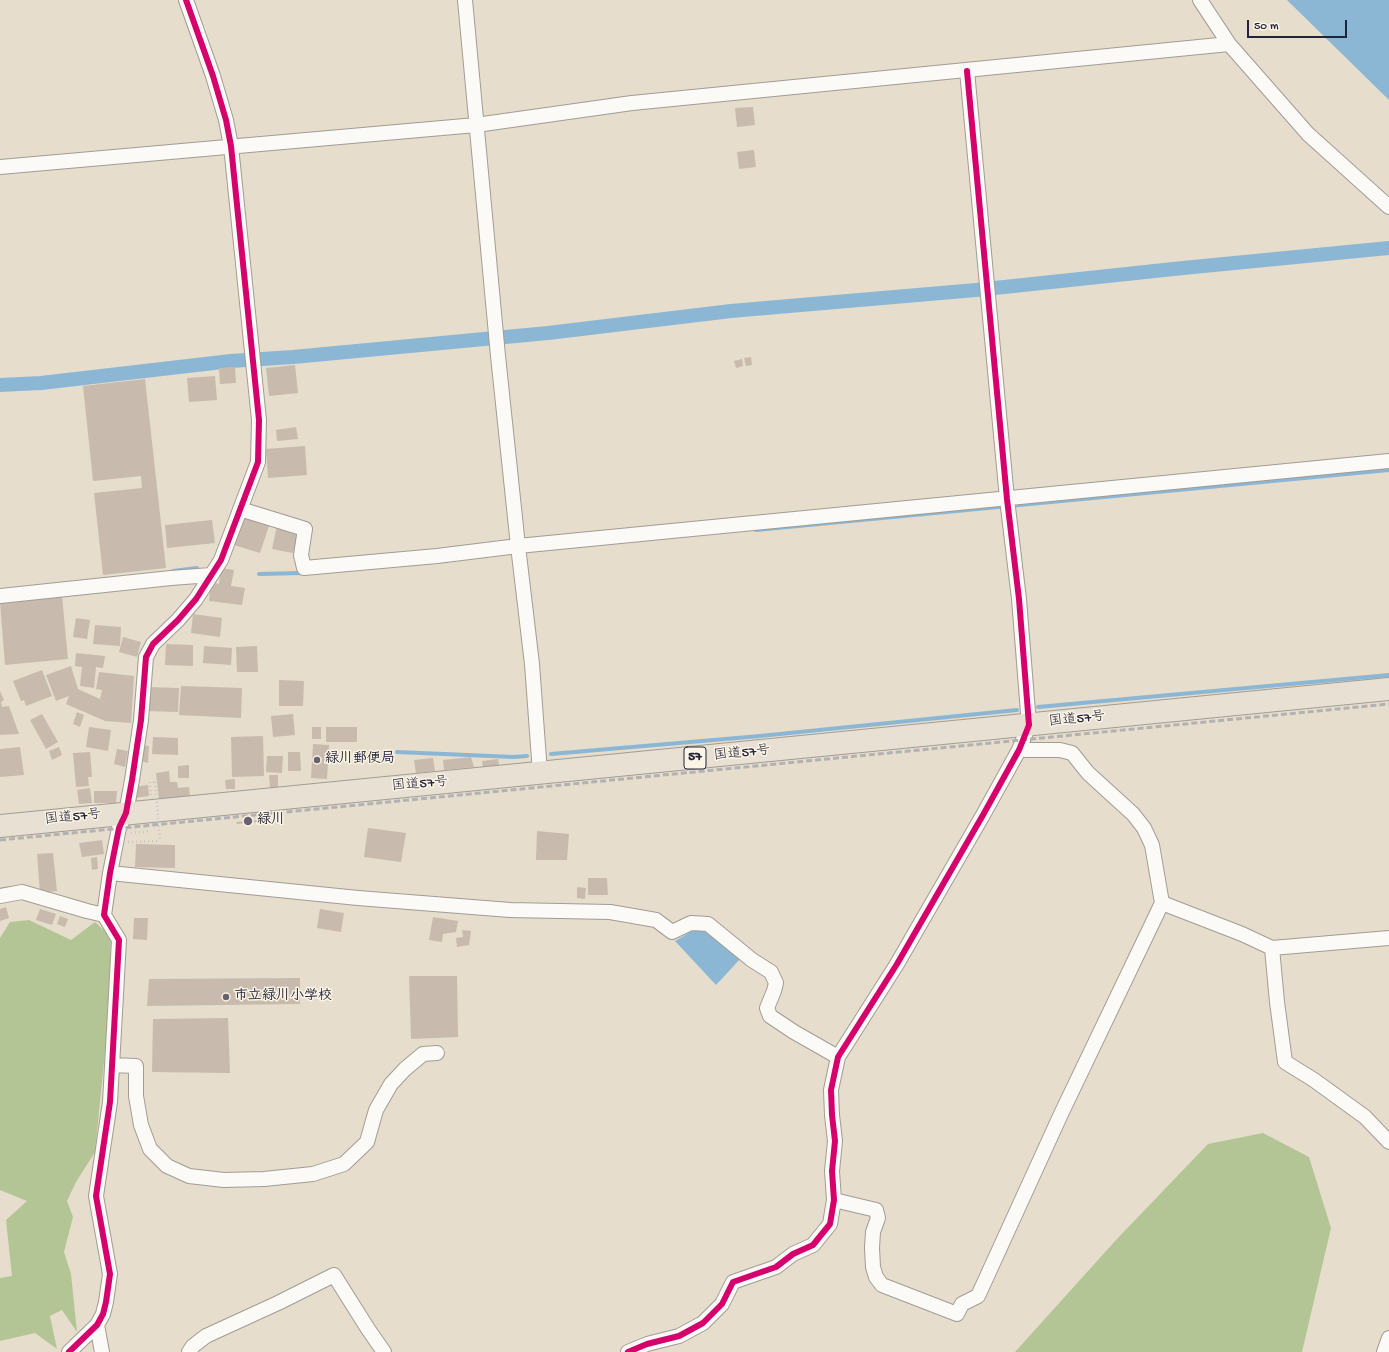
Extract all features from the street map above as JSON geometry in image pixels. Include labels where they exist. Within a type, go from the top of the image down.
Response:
[{"type":"highway","name":"国道57号","points":[[0,826],[540,774],[1389,689]]},
{"type":"street","points":[[69,1352],[97,1325],[103,1314],[110,1274],[96,1196],[110,1102],[119,940],[104,915],[110,873],[123,838],[119,828],[126,813],[140,720],[146,657],[153,644],[178,620],[196,599],[221,560],[258,462],[259,420],[231,146],[226,120],[213,76],[186,0]]},
{"type":"street","points":[[465,0],[518,546],[532,664],[540,774]]},
{"type":"street","points":[[1200,0],[1228,44],[1308,134],[1389,206]]},
{"type":"street","points":[[0,167],[476,125],[632,103],[1228,44]]},
{"type":"street","points":[[628,1352],[647,1344],[679,1336],[703,1324],[722,1304],[733,1282],[776,1266],[793,1254],[813,1245],[830,1224],[834,1200],[832,1171],[835,1140],[831,1090],[838,1057],[897,964],[1019,750],[1029,725],[1019,599],[1007,499],[967,71]]},
{"type":"street","points":[[240,509],[305,529],[300,556],[304,568],[438,556],[518,546],[1007,499],[1389,460]]},
{"type":"street","points":[[0,596],[210,575]]},
{"type":"street","points":[[834,1200],[876,1210],[878,1218],[872,1248],[873,1267],[876,1278],[882,1284],[957,1314],[962,1304],[978,1296],[1068,1100],[1162,903],[1152,846],[1144,828],[1133,814],[1088,773],[1072,753],[1060,750],[1019,750]]},
{"type":"street","points":[[110,873],[358,898],[510,910],[610,912],[656,920],[672,932],[691,923],[708,924],[752,960],[771,972],[776,983],[768,1008],[770,1016],[794,1032],[838,1057]]},
{"type":"street","points":[[0,896],[22,892],[104,915]]},
{"type":"street","points":[[1162,903],[1242,934],[1272,948],[1389,938]]},
{"type":"street","points":[[1272,948],[1285,1062],[1314,1080],[1365,1117],[1389,1142]]},
{"type":"street","points":[[112,1065],[136,1066],[136,1096],[141,1125],[150,1149],[167,1166],[189,1176],[224,1180],[264,1179],[313,1174],[344,1164],[367,1142],[376,1110],[391,1084],[404,1069],[423,1054],[437,1053]]},
{"type":"street","points":[[189,1352],[193,1346],[206,1336],[334,1275],[384,1352]]},
{"type":"street","points":[[97,1325],[102,1352]]},
{"type":"street","points":[[1384,1352],[1389,1338]]},
{"type":"path","points":[[123,838],[160,841],[155,782],[150,782],[151,796]]},
{"type":"path","points":[[123,838],[151,831]]},
{"type":"green space","points":[[29,920],[71,940],[95,922],[111,937],[107,1032],[95,1152],[76,1182],[67,1201],[73,1217],[64,1252],[71,1274],[77,1332],[62,1310],[50,1316],[57,1349],[35,1333],[0,1341],[0,1278],[12,1276],[6,1220],[27,1201],[0,1190],[0,938],[10,922]]},
{"type":"green space","points":[[1263,1133],[1309,1157],[1331,1228],[1302,1352],[1015,1352],[1116,1240],[1208,1144]]},
{"type":"water","points":[[1287,0],[1389,0],[1389,100],[1289,2]]},
{"type":"water","points":[[707,928],[741,958],[716,985],[675,941],[694,930]]},
{"type":"building","points":[[753,107],[755,125],[737,127],[735,108]]},
{"type":"building","points":[[754,150],[756,167],[739,169],[737,152]]},
{"type":"building","points":[[751,357],[752,365],[746,366],[744,358]]},
{"type":"building","points":[[742,359],[743,366],[736,368],[734,361]]},
{"type":"building","points":[[295,365],[298,393],[269,396],[266,368]]},
{"type":"building","points":[[235,367],[236,383],[220,384],[219,368]]},
{"type":"building","points":[[215,376],[217,400],[189,402],[187,378]]},
{"type":"building","points":[[145,379],[166,568],[103,575],[94,493],[142,488],[141,476],[93,481],[83,386]]},
{"type":"building","points":[[296,427],[298,439],[277,441],[276,430]]},
{"type":"building","points":[[305,446],[307,475],[268,478],[266,449]]},
{"type":"building","points":[[244,517],[269,526],[260,553],[234,545]]},
{"type":"building","points":[[212,520],[215,543],[167,548],[165,525]]},
{"type":"building","points":[[277,526],[298,531],[293,553],[272,549]]},
{"type":"building","points":[[221,568],[234,570],[231,586],[245,588],[242,605],[209,601],[211,582],[219,584]]},
{"type":"building","points":[[62,596],[68,659],[5,665],[0,602]]},
{"type":"building","points":[[193,614],[222,618],[220,637],[191,633]]},
{"type":"building","points":[[76,618],[90,620],[87,639],[73,637]]},
{"type":"building","points":[[95,625],[121,627],[120,646],[93,644]]},
{"type":"building","points":[[123,637],[141,642],[137,657],[119,652]]},
{"type":"building","points":[[166,644],[193,645],[193,666],[165,665]]},
{"type":"building","points":[[204,646],[232,648],[231,665],[203,663]]},
{"type":"building","points":[[257,646],[258,672],[237,672],[236,647]]},
{"type":"building","points":[[76,653],[105,656],[103,668],[96,667],[94,688],[80,686],[82,667],[75,666]]},
{"type":"building","points":[[71,666],[78,689],[100,699],[102,690],[96,689],[99,672],[134,676],[131,723],[105,721],[66,704],[69,696],[56,701],[46,675]]},
{"type":"building","points":[[42,670],[52,696],[26,706],[24,700],[21,701],[13,681]]},
{"type":"building","points":[[279,680],[304,681],[303,706],[279,706]]},
{"type":"building","points":[[181,686],[242,688],[241,718],[179,715]]},
{"type":"building","points":[[146,687],[179,688],[178,712],[145,711]]},
{"type":"building","points":[[0,691],[4,700],[1,702],[2,707],[9,706],[19,734],[0,735]]},
{"type":"building","points":[[77,712],[84,715],[80,727],[73,724]]},
{"type":"building","points":[[42,714],[58,742],[46,749],[30,720]]},
{"type":"building","points":[[293,714],[295,735],[273,737],[271,716]]},
{"type":"building","points":[[89,727],[111,730],[108,751],[86,747]]},
{"type":"building","points":[[312,727],[321,727],[321,739],[312,739]]},
{"type":"building","points":[[326,727],[357,727],[357,742],[326,742]]},
{"type":"building","points":[[263,736],[264,776],[232,777],[231,737]]},
{"type":"building","points":[[153,737],[178,738],[178,755],[152,754]]},
{"type":"building","points":[[313,744],[329,745],[327,779],[311,778]]},
{"type":"building","points":[[140,745],[149,746],[148,763],[138,760]]},
{"type":"building","points":[[20,747],[24,775],[0,777],[0,749]]},
{"type":"building","points":[[59,747],[62,755],[52,760],[49,751]]},
{"type":"building","points":[[117,749],[128,751],[125,767],[114,764]]},
{"type":"building","points":[[90,752],[92,777],[88,777],[89,786],[76,787],[73,753]]},
{"type":"building","points":[[288,752],[300,752],[301,771],[288,771]]},
{"type":"building","points":[[267,756],[283,756],[282,773],[266,772]]},
{"type":"building","points":[[471,757],[474,767],[444,770],[443,760]]},
{"type":"building","points":[[433,758],[435,771],[416,773],[414,760]]},
{"type":"building","points":[[498,759],[499,765],[483,768],[482,761]]},
{"type":"building","points":[[189,765],[189,778],[178,778],[178,766]]},
{"type":"building","points":[[169,771],[170,782],[177,782],[178,788],[189,787],[190,797],[159,800],[156,773]]},
{"type":"building","points":[[269,775],[278,775],[278,789],[270,789]]},
{"type":"building","points":[[235,779],[235,789],[226,789],[225,780]]},
{"type":"building","points":[[148,785],[149,796],[133,798],[132,787]]},
{"type":"building","points":[[90,788],[92,803],[79,804],[77,790]]},
{"type":"building","points":[[94,791],[117,791],[116,803],[94,803]]},
{"type":"building","points":[[258,820],[258,822],[237,824],[236,822]]},
{"type":"building","points":[[368,828],[406,833],[401,862],[364,857]]},
{"type":"building","points":[[537,831],[569,834],[567,860],[536,860]]},
{"type":"building","points":[[102,840],[104,854],[82,857],[79,843]]},
{"type":"building","points":[[136,844],[175,845],[175,868],[135,867]]},
{"type":"building","points":[[53,853],[57,891],[40,893],[37,854]]},
{"type":"building","points":[[97,857],[98,869],[92,870],[91,858]]},
{"type":"building","points":[[588,878],[607,878],[608,895],[588,895]]},
{"type":"building","points":[[577,887],[586,888],[585,899],[577,898]]},
{"type":"building","points":[[6,907],[9,918],[0,921],[0,909]]},
{"type":"building","points":[[40,909],[56,914],[52,925],[36,920]]},
{"type":"building","points":[[320,909],[344,913],[341,932],[317,928]]},
{"type":"building","points":[[60,916],[68,919],[65,927],[57,924]]},
{"type":"building","points":[[433,917],[458,921],[456,932],[443,934],[442,942],[429,940]]},
{"type":"building","points":[[134,918],[148,918],[147,940],[133,939]]},
{"type":"building","points":[[462,930],[471,931],[469,945],[457,947],[456,938],[463,937]]},
{"type":"building","points":[[409,976],[457,976],[458,1037],[411,1039]]},
{"type":"building","points":[[300,978],[300,1004],[147,1006],[149,979]]},
{"type":"building","points":[[228,1018],[230,1073],[152,1072],[153,1019]]},
{"type":"waterway","points":[[0,385],[41,383],[231,361],[293,357],[548,333],[731,311],[976,290],[1389,248]]},
{"type":"waterway","points":[[756,530],[1389,470]]},
{"type":"waterway","points":[[173,571],[197,568]]},
{"type":"waterway","points":[[259,574],[303,573]]},
{"type":"waterway","points":[[1038,707],[1389,675]]},
{"type":"waterway","points":[[551,754],[760,736],[1017,710]]},
{"type":"waterway","points":[[397,752],[514,757],[527,756]]},
{"type":"railway","points":[[0,840],[1389,704]]},
{"type":"cycle path","points":[[69,1352],[97,1325],[103,1314],[110,1274],[96,1196],[110,1102],[119,940],[104,915],[110,873],[119,828],[126,813],[132,780],[141,720],[146,657],[153,644],[178,620],[196,599],[221,560],[258,462],[259,420],[231,146],[226,120],[213,76],[186,0]]},
{"type":"cycle path","points":[[628,1352],[647,1344],[679,1336],[703,1323],[722,1304],[733,1282],[776,1267],[793,1254],[813,1245],[830,1224],[834,1200],[832,1171],[835,1141],[831,1090],[838,1057],[897,964],[983,815],[1019,750],[1029,725],[1019,599],[1007,499],[967,71]]},
{"type":"place","name":"緑川郵便局","points":[[317,760]]},
{"type":"place","name":"緑川","points":[[248,821]]},
{"type":"place","name":"市立緑川小学校","points":[[226,997]]}]
